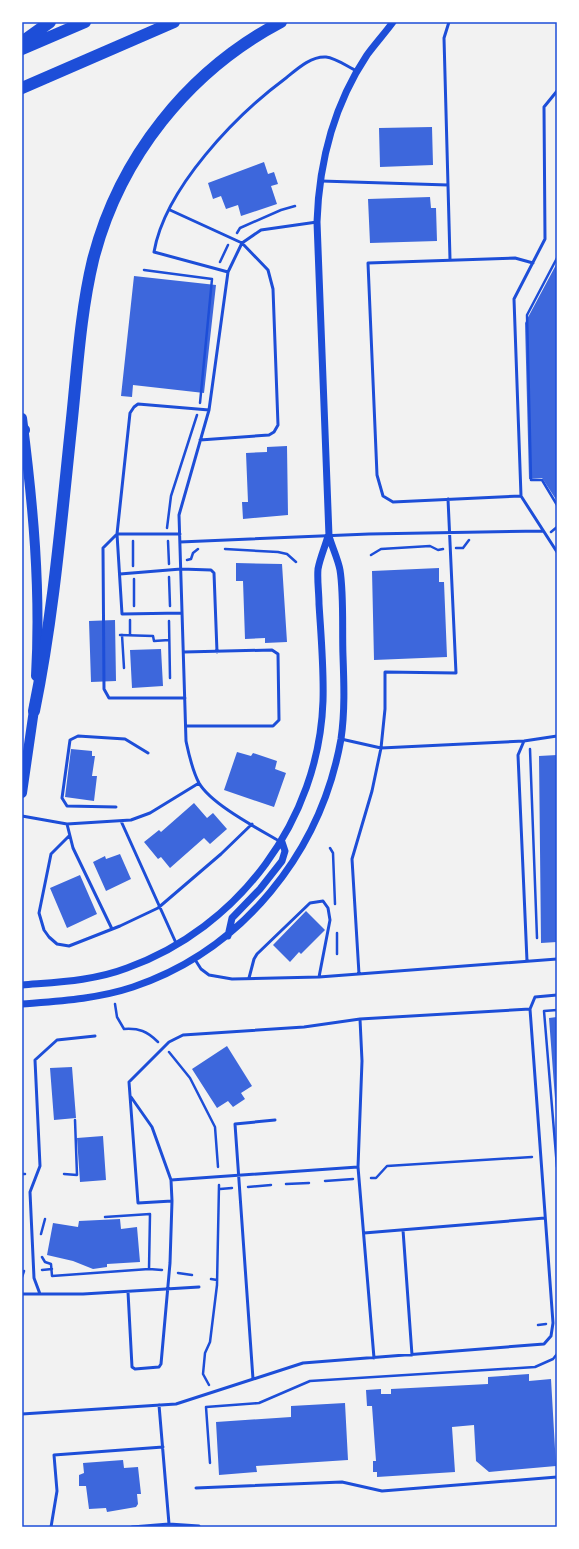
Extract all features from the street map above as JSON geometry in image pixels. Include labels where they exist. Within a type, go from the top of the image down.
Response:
[{"type":"highway","points":[[22,42],[50,22]]},
{"type":"highway","points":[[22,49],[85,22]]},
{"type":"highway","points":[[22,88],[174,22]]},
{"type":"highway","points":[[34,711],[45,655],[52,604],[84,317],[93,261],[101,232],[113,203],[140,150],[176,103],[220,62],[243,44],[281,22]]},
{"type":"main road","points":[[22,427],[32,496],[38,607],[34,711],[22,793]]},
{"type":"street","points":[[22,1004],[77,1000],[125,989],[156,978],[194,958],[228,936],[272,891],[295,860],[314,826],[329,788],[341,739],[344,688],[340,573],[328,536],[317,222],[319,181],[330,130],[338,109],[357,71],[368,54],[393,22]]},
{"type":"street","points":[[22,985],[70,981],[113,973],[154,956],[176,944],[208,924],[231,904],[254,880],[282,842],[295,818],[307,788],[316,755],[321,725],[323,700],[318,574],[328,536]]},
{"type":"street","points":[[228,936],[232,918],[260,889],[282,861],[285,851],[282,842]]},
{"type":"lane","points":[[449,22],[444,38],[450,259]]},
{"type":"lane","points":[[228,272],[154,252],[157,238],[180,190],[214,143],[262,96],[297,70],[314,59],[327,57],[357,71]]},
{"type":"lane","points":[[557,91],[544,107],[545,239],[514,299],[521,496],[557,552]]},
{"type":"lane","points":[[319,181],[448,185]]},
{"type":"lane","points":[[170,210],[242,243],[268,270],[273,289],[278,425],[274,432],[268,435],[200,440]]},
{"type":"lane","points":[[282,842],[226,807],[207,792],[199,783],[191,763],[186,726],[179,515],[209,410],[228,272],[242,243],[261,230],[317,222]]},
{"type":"lane","points":[[521,496],[393,502],[383,496],[377,476],[368,263],[450,259],[515,258],[533,263]]},
{"type":"lane","points":[[182,613],[122,614],[118,534],[130,413],[138,404],[209,410]]},
{"type":"lane","points":[[359,974],[352,859],[372,791],[381,748],[385,709],[385,672],[456,673],[448,499]]},
{"type":"lane","points":[[180,542],[328,536],[543,531]]},
{"type":"lane","points":[[180,534],[118,534],[104,548],[104,689],[109,698],[185,698]]},
{"type":"lane","points":[[120,574],[181,569],[207,569],[214,573],[217,652]]},
{"type":"lane","points":[[184,652],[272,650],[278,654],[279,720],[273,726],[186,726]]},
{"type":"lane","points":[[116,807],[67,806],[63,804],[62,798],[70,740],[78,736],[125,739],[148,752]]},
{"type":"lane","points":[[341,739],[381,748],[524,741],[557,736]]},
{"type":"lane","points":[[524,741],[518,755],[527,962]]},
{"type":"lane","points":[[22,816],[67,824],[131,820],[150,813],[199,783]]},
{"type":"lane","points":[[121,821],[158,908],[176,944]]},
{"type":"lane","points":[[67,824],[73,848],[112,929]]},
{"type":"lane","points":[[69,836],[51,854],[39,913],[44,930],[57,944],[69,946],[112,929],[158,908],[221,854],[252,824]]},
{"type":"lane","points":[[249,978],[254,959],[257,954],[310,903],[323,901],[328,908],[330,920],[319,977]]},
{"type":"lane","points":[[194,958],[201,969],[209,975],[232,979],[319,977],[557,959]]},
{"type":"lane","points":[[22,1414],[176,1404],[303,1363],[544,1344],[551,1336],[553,1323],[530,1009],[535,997],[557,995]]},
{"type":"lane","points":[[172,1201],[138,1203],[129,1082],[169,1042],[183,1035],[304,1027],[360,1019],[530,1009]]},
{"type":"lane","points":[[360,1019],[362,1061],[358,1167],[374,1358]]},
{"type":"lane","points":[[40,1294],[34,1278],[30,1192],[40,1166],[35,1060],[57,1040],[95,1036]]},
{"type":"lane","points":[[128,1292],[132,1367],[135,1369],[159,1368],[161,1364],[170,1263],[172,1201],[171,1180],[152,1127],[130,1096]]},
{"type":"lane","points":[[253,1379],[235,1124],[274,1120]]},
{"type":"lane","points":[[171,1180],[358,1167]]},
{"type":"lane","points":[[364,1233],[545,1218]]},
{"type":"lane","points":[[403,1230],[412,1355]]},
{"type":"lane","points":[[22,1294],[83,1294],[199,1287]]},
{"type":"lane","points":[[159,1405],[169,1524]]},
{"type":"lane","points":[[51,1527],[57,1491],[54,1456],[163,1447]]},
{"type":"lane","points":[[196,1488],[342,1482],[382,1491],[557,1477]]},
{"type":"lane","points":[[132,1527],[169,1524],[199,1526]]},
{"type":"path","points":[[557,258],[527,315],[531,480],[542,480],[557,505]]},
{"type":"path","points":[[144,270],[212,279],[202,395],[171,496],[168,534],[170,678]]},
{"type":"path","points":[[546,536],[557,528]]},
{"type":"path","points":[[371,555],[381,549],[430,546],[438,550],[464,548],[470,538]]},
{"type":"path","points":[[169,563],[191,559],[193,553],[201,548]]},
{"type":"path","points":[[224,549],[278,552],[287,554],[296,562]]},
{"type":"path","points":[[124,668],[121,635],[153,636],[154,641],[169,640]]},
{"type":"path","points":[[534,746],[530,749],[537,938]]},
{"type":"path","points":[[330,848],[333,853],[336,907]]},
{"type":"path","points":[[336,931],[338,954]]},
{"type":"path","points":[[115,1004],[117,1017],[124,1029],[136,1028],[148,1032],[164,1047],[190,1078],[210,1115],[214,1126],[218,1167]]},
{"type":"path","points":[[557,1010],[544,1011],[557,1167]]},
{"type":"path","points":[[64,1174],[77,1175],[75,1120]]},
{"type":"path","points":[[550,1155],[556,1155]]},
{"type":"path","points":[[371,1178],[376,1178],[387,1166],[532,1156]]},
{"type":"path","points":[[325,1181],[355,1179]]},
{"type":"path","points":[[286,1184],[309,1183]]},
{"type":"path","points":[[209,1385],[203,1374],[205,1353],[210,1342],[217,1280],[220,1185]]},
{"type":"path","points":[[248,1187],[271,1185]]},
{"type":"path","points":[[220,1189],[233,1188]]},
{"type":"path","points":[[105,1217],[150,1214],[149,1269]]},
{"type":"path","points":[[41,1240],[40,1234],[45,1219]]},
{"type":"path","points":[[42,1252],[42,1258],[45,1262],[51,1264],[52,1276],[149,1269],[163,1270]]},
{"type":"path","points":[[42,1270],[52,1269]]},
{"type":"path","points":[[22,1277],[24,1276],[24,1270],[26,1270]]},
{"type":"path","points":[[178,1273],[192,1275]]},
{"type":"path","points":[[211,1279],[217,1280]]},
{"type":"path","points":[[210,1463],[206,1407],[259,1404],[310,1381],[535,1367],[553,1359],[557,1354]]},
{"type":"path","points":[[217,1402],[218,1406]]},
{"type":"building","points":[[432,127],[433,165],[380,167],[379,128]]},
{"type":"building","points":[[264,162],[268,174],[274,172],[278,184],[271,186],[277,204],[241,216],[238,205],[226,209],[221,196],[213,199],[208,183]]},
{"type":"building","points":[[430,197],[431,208],[436,208],[437,241],[370,243],[368,199]]},
{"type":"building","points":[[557,263],[557,501],[542,478],[529,479],[525,323]]},
{"type":"building","points":[[134,276],[216,285],[204,393],[133,385],[132,397],[121,396]]},
{"type":"building","points":[[287,446],[288,515],[243,519],[242,502],[248,502],[246,453],[267,452],[267,447]]},
{"type":"building","points":[[236,563],[282,564],[287,642],[265,643],[265,638],[245,639],[243,581],[236,581]]},
{"type":"building","points":[[439,568],[439,582],[444,582],[447,657],[374,660],[372,571]]},
{"type":"building","points":[[115,620],[116,681],[91,682],[89,621]]},
{"type":"building","points":[[161,649],[163,686],[132,688],[130,650]]},
{"type":"building","points":[[71,749],[92,751],[92,756],[95,756],[92,776],[97,776],[94,801],[65,797]]},
{"type":"building","points":[[237,752],[251,756],[253,753],[277,761],[275,769],[286,773],[274,807],[224,790]]},
{"type":"building","points":[[557,755],[557,942],[541,943],[539,756]]},
{"type":"building","points":[[194,803],[207,818],[213,813],[227,829],[210,844],[204,838],[170,868],[161,857],[158,859],[144,842],[159,830],[161,832]]},
{"type":"building","points":[[120,854],[131,879],[106,891],[93,862],[105,856],[106,859]]},
{"type":"building","points":[[80,875],[97,914],[67,928],[50,888]]},
{"type":"building","points":[[306,911],[325,930],[301,954],[299,952],[290,962],[273,945]]},
{"type":"building","points":[[557,1017],[557,1112],[556,1112],[549,1018]]},
{"type":"building","points":[[227,1046],[252,1086],[241,1093],[245,1099],[233,1107],[228,1101],[217,1108],[192,1069]]},
{"type":"building","points":[[72,1067],[76,1118],[54,1120],[50,1068]]},
{"type":"building","points":[[103,1136],[106,1180],[80,1182],[77,1138]]},
{"type":"building","points":[[120,1219],[121,1229],[137,1227],[140,1262],[107,1264],[107,1267],[93,1269],[73,1261],[47,1255],[53,1223],[78,1227],[79,1221]]},
{"type":"building","points":[[529,1374],[529,1381],[551,1379],[556,1466],[489,1472],[476,1461],[474,1425],[452,1427],[455,1472],[377,1477],[377,1472],[373,1472],[373,1461],[376,1461],[372,1406],[367,1406],[366,1390],[381,1389],[381,1394],[391,1394],[391,1389],[488,1384],[488,1377]]},
{"type":"building","points":[[345,1403],[348,1460],[256,1466],[257,1472],[219,1475],[216,1422],[291,1417],[291,1406]]},
{"type":"building","points":[[123,1460],[124,1468],[138,1467],[141,1494],[137,1494],[138,1504],[136,1507],[107,1512],[106,1508],[89,1509],[86,1486],[79,1486],[79,1475],[84,1473],[83,1463]]}]
